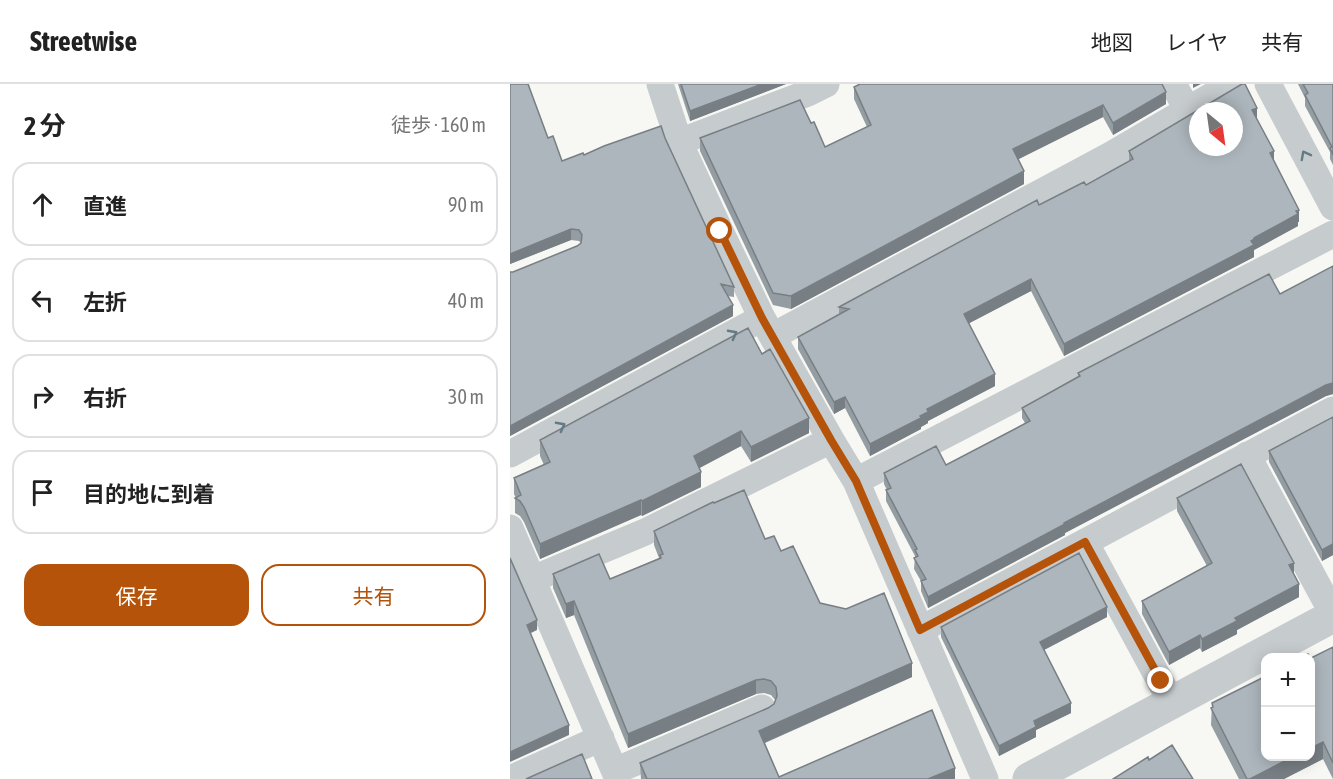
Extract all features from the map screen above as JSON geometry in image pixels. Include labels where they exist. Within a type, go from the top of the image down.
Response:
[{"type":"street","points":[[660,84],[679,142],[720,231],[768,327],[856,481],[984,779]]},
{"type":"street","points":[[679,142],[826,84]]},
{"type":"street","points":[[1173,84],[1187,110]]},
{"type":"street","points":[[510,454],[1111,155],[1232,84]]},
{"type":"street","points":[[1268,84],[1333,207]]},
{"type":"street","points":[[856,481],[1333,234]]},
{"type":"street","points":[[920,630],[1333,410]]},
{"type":"street","points":[[533,579],[645,532],[831,440]]},
{"type":"street","points":[[1029,779],[1333,615],[1247,455]]},
{"type":"street","points":[[510,528],[617,775],[762,708]]},
{"type":"street","points":[[1085,542],[1172,703]]},
{"type":"street","points":[[510,779],[601,738]]},
{"type":"building","points":[[510,84],[528,84],[548,138],[553,136],[562,161],[661,126],[734,287],[721,284],[733,305],[510,426],[510,272],[577,246],[581,243],[582,235],[579,230],[571,229],[510,254]]},
{"type":"building","points":[[681,84],[762,84],[690,111]]},
{"type":"building","points":[[860,84],[1162,84],[1166,92],[1113,123],[1103,105],[1013,149],[1024,171],[791,296],[773,293],[700,138],[800,100],[811,123],[814,122],[825,147],[871,125],[854,87]]},
{"type":"building","points":[[1245,84],[1257,108],[1252,110],[1274,151],[1270,153],[1299,210],[1296,211],[1298,214],[1254,238],[1251,241],[1254,245],[1064,344],[1031,279],[964,314],[995,374],[927,409],[928,412],[920,416],[921,418],[870,444],[845,397],[834,402],[798,337],[849,309],[839,307],[1037,200],[1039,205],[1084,182],[1086,185],[1133,159],[1129,151],[1189,115],[1189,156],[1243,156],[1243,102],[1212,102]]},
{"type":"building","points":[[1303,84],[1333,84],[1333,155],[1330,148],[1332,147],[1305,95],[1308,93]]},
{"type":"building","points":[[1333,266],[1333,383],[1064,523],[928,597],[921,581],[926,579],[914,558],[918,556],[915,550],[917,549],[886,490],[891,488],[884,473],[936,446],[946,465],[1030,421],[1022,408],[1080,376],[1078,373],[1269,274],[1280,294]]},
{"type":"building","points":[[748,328],[762,354],[770,349],[809,418],[751,447],[741,431],[694,456],[701,472],[642,501],[540,544],[524,507],[515,498],[521,495],[514,478],[550,462],[540,440]]},
{"type":"building","points":[[1333,417],[1333,544],[1322,550],[1269,451]]},
{"type":"building","points":[[1241,464],[1294,563],[1289,565],[1299,584],[1235,618],[1237,621],[1202,639],[1200,635],[1169,652],[1142,601],[1212,563],[1177,498]]},
{"type":"building","points":[[744,490],[765,539],[774,536],[781,551],[793,546],[820,603],[846,609],[884,593],[912,663],[759,731],[779,777],[932,710],[955,768],[928,779],[647,779],[640,763],[768,708],[774,704],[777,696],[776,687],[771,681],[756,680],[628,734],[574,601],[566,604],[553,574],[599,554],[610,579],[661,558],[660,555],[663,554],[654,531],[713,502]]},
{"type":"building","points":[[1079,553],[1107,607],[1040,642],[1071,703],[1034,721],[1036,727],[999,746],[941,627]]},
{"type":"building","points":[[510,558],[537,620],[527,625],[569,725],[510,752]]},
{"type":"building","points":[[1333,647],[1333,763],[1323,742],[1315,746],[1315,656]]},
{"type":"building","points":[[1261,678],[1261,761],[1284,761],[1247,779],[1211,708],[1212,703]]},
{"type":"building","points":[[1172,745],[1193,779],[1113,779],[1148,757],[1149,760]]},
{"type":"building","points":[[582,754],[592,779],[526,779]]},
{"type":"route","points":[[720,231],[762,318],[856,481],[920,630],[1085,542],[1161,681]]}]
